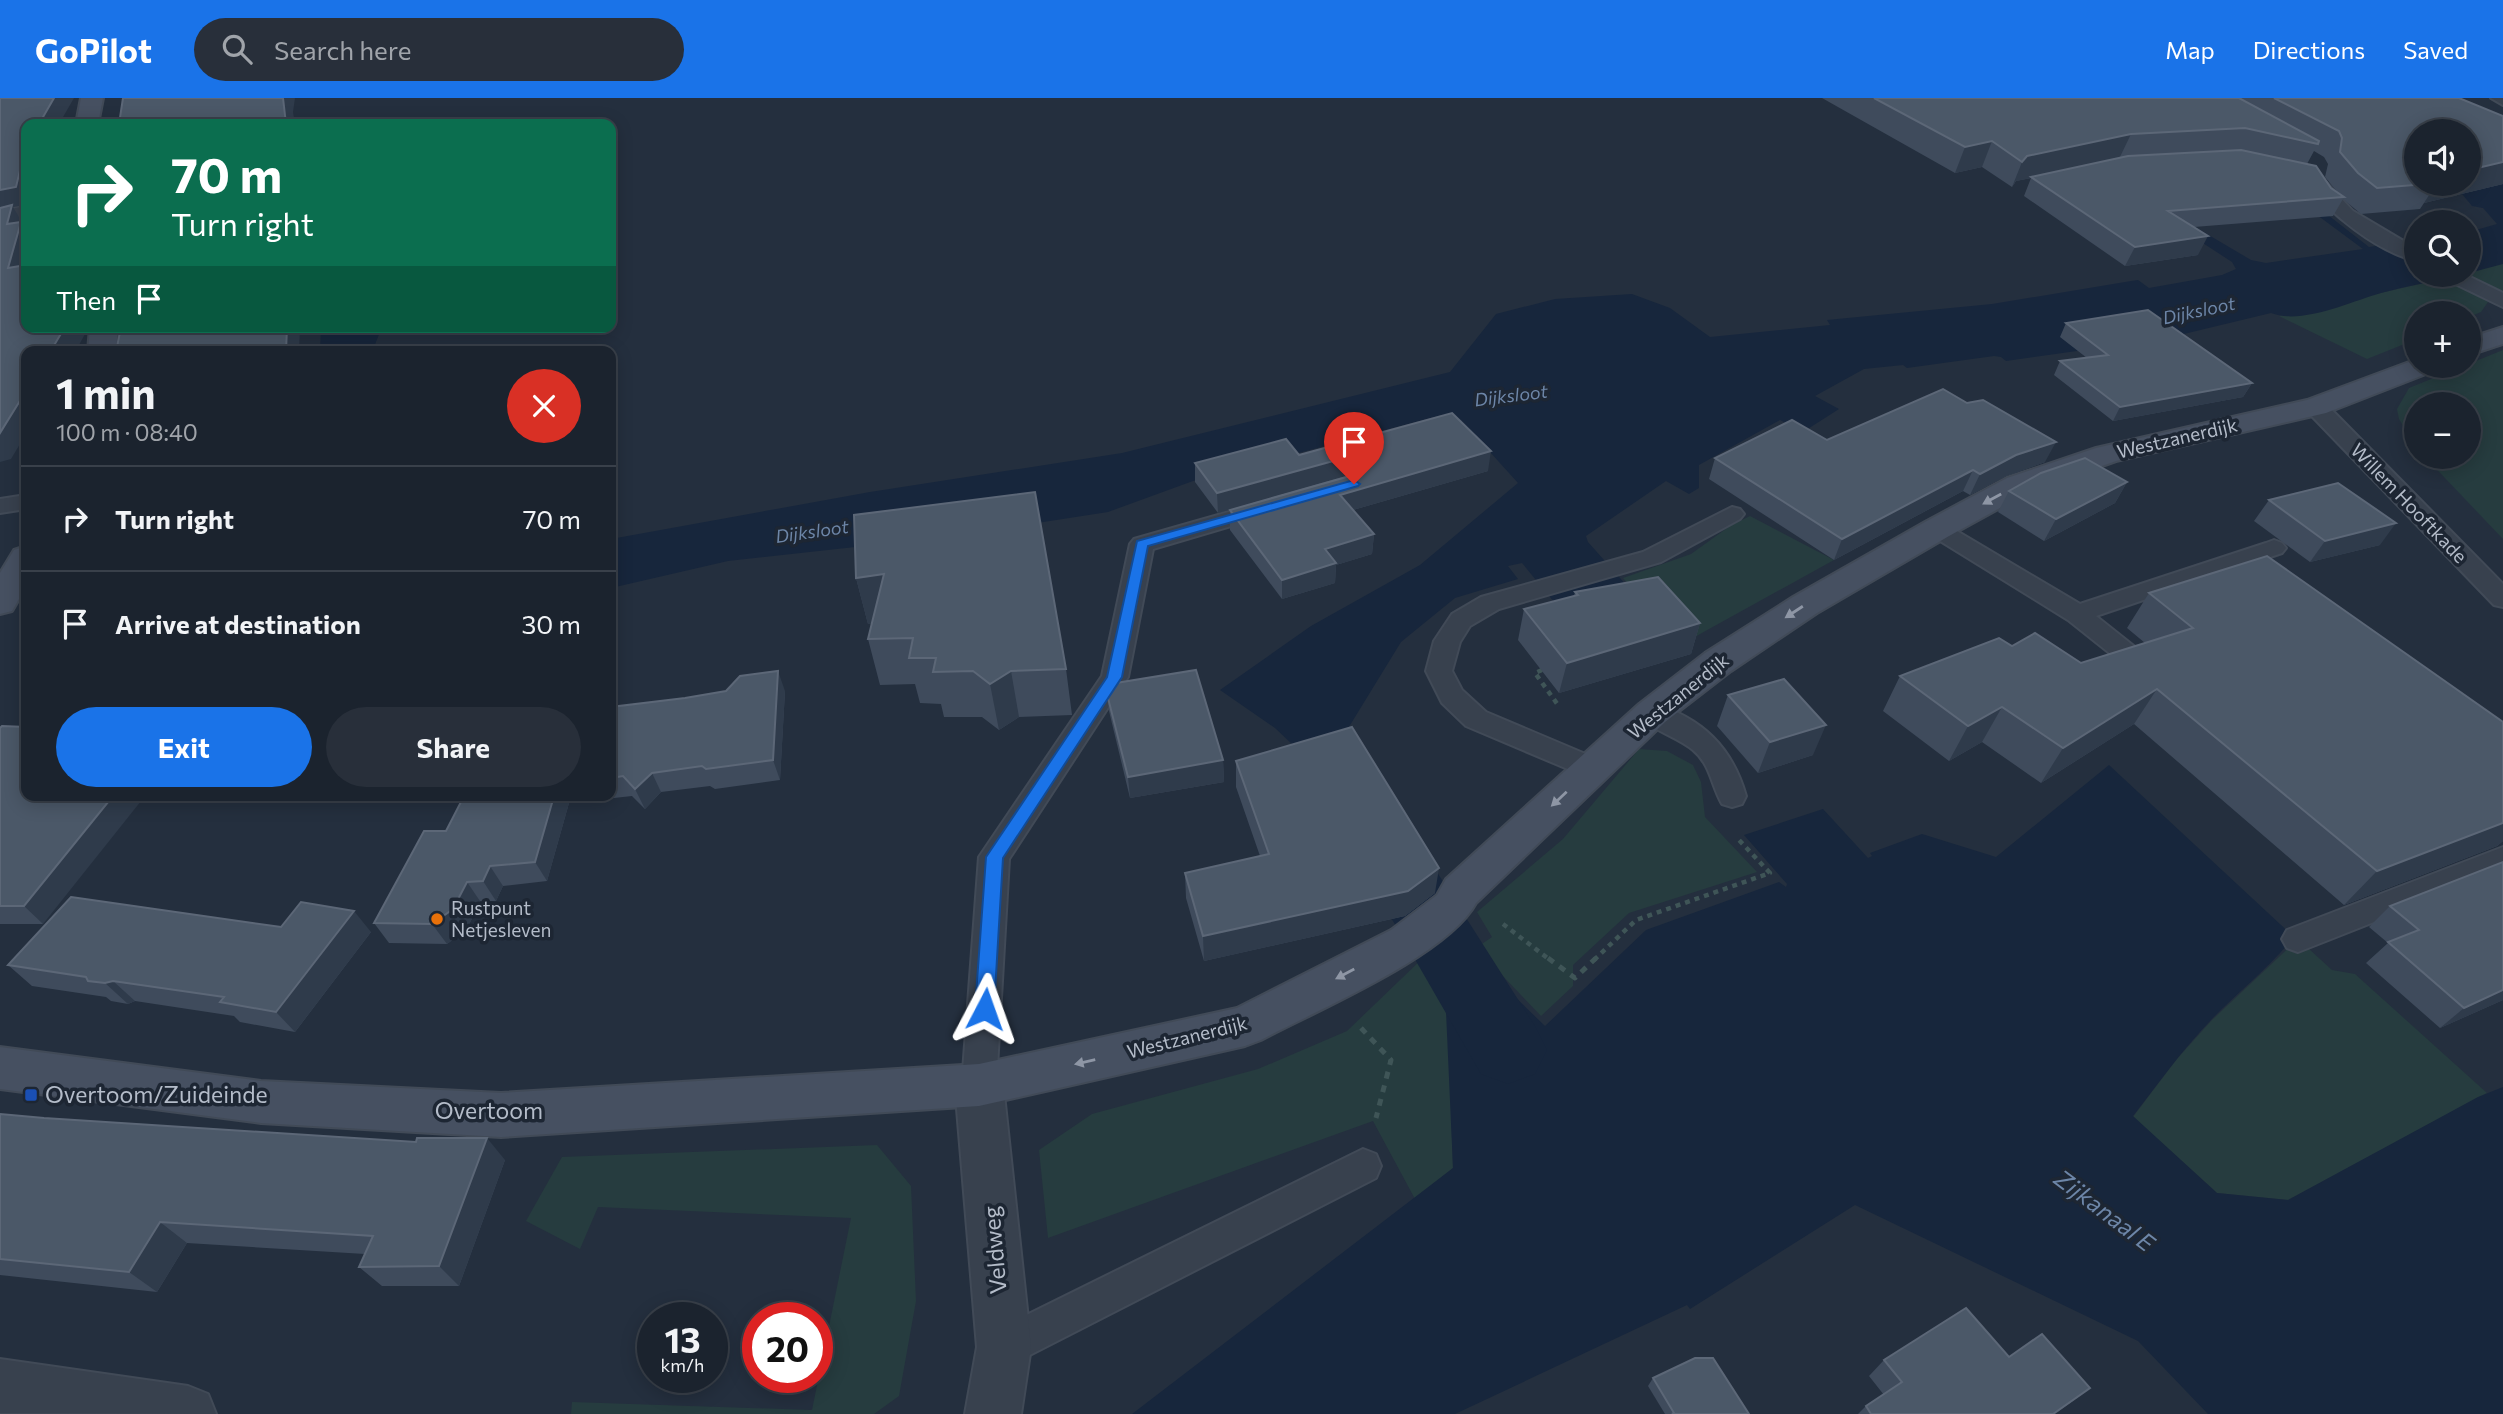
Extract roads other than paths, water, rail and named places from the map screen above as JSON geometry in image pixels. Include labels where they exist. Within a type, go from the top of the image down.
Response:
[{"type":"street","points":[[88,119],[92,98]]},
{"type":"street","points":[[0,218],[21,214]]},
{"type":"street","points":[[2481,343],[2503,335]]},
{"type":"street","name":"Westzanerdijk","points":[[979,1085],[1245,1026],[1406,943],[1452,907],[1461,891],[1652,713],[1718,662],[1805,605],[2018,485],[2107,454],[2316,407],[2404,373]]},
{"type":"street","points":[[0,603],[21,565]]},
{"type":"street","name":"Overtoom","points":[[0,1068],[261,1102],[501,1115],[979,1085]]},
{"type":"street","name":"Veldweg","points":[[979,1085],[1004,1347],[993,1414]]},
{"type":"street","points":[[0,1386],[188,1414]]},
{"type":"lane","points":[[2310,172],[2328,201],[2370,232],[2404,249]]},
{"type":"lane","points":[[2476,287],[2503,301]]},
{"type":"lane","name":"Willem Hooftkade","points":[[2316,407],[2503,599]]},
{"type":"lane","points":[[979,1085],[995,857],[1115,677],[1142,544],[1287,502]]},
{"type":"lane","points":[[0,506],[21,503]]},
{"type":"lane","points":[[1592,768],[1476,719],[1451,696],[1439,671],[1447,641],[1461,620],[1490,603],[1652,557],[1732,514]]},
{"type":"lane","points":[[1937,529],[2077,614],[2136,661]]},
{"type":"lane","points":[[2077,614],[2274,548]]},
{"type":"lane","points":[[1652,713],[1692,733],[1707,746],[1721,761],[1732,796]]},
{"type":"lane","points":[[2298,939],[2503,859]]},
{"type":"lane","points":[[1004,1347],[1363,1166]]},
{"type":"water","points":[[2503,181],[2503,264],[2481,270],[2481,229],[2497,224],[2483,208],[2472,206],[2464,196],[2481,196],[2481,183]]},
{"type":"water","name":"Dijksloot","points":[[2292,187],[2369,247],[2404,242],[2404,287],[2407,287],[2311,314],[2283,316],[2271,313],[2163,339],[2006,361],[1994,356],[1907,368],[1903,365],[1864,369],[1815,396],[1839,409],[1803,432],[1780,420],[1699,465],[1699,488],[1689,494],[1666,481],[1586,536],[1588,542],[1644,605],[1573,625],[1522,563],[1508,566],[1518,579],[1455,598],[1401,642],[1344,735],[1313,764],[1275,728],[1220,690],[1311,626],[1420,565],[1518,483],[1461,420],[1442,415],[1193,481],[1108,512],[946,537],[728,561],[616,587],[616,538],[870,492],[1122,453],[1450,372],[1496,314],[1555,299],[1632,294],[1670,308],[1710,337],[1830,325],[1827,320],[1992,304],[2138,280],[2149,288],[2222,275],[2236,269],[2232,262],[2149,208],[2168,211],[2251,260],[2266,263],[2363,249],[2309,209]]},
{"type":"water","points":[[321,333],[380,333],[374,346],[320,346]]},
{"type":"water","name":"Zijkanaal E","points":[[2109,765],[2294,937],[2200,1031],[2133,1116],[2217,1193],[2288,1200],[2478,1097],[2503,1087],[2503,1414],[2208,1414],[2138,1341],[1855,1205],[1690,1309],[1687,1305],[1455,1414],[1132,1414],[1453,1168],[1445,989],[1479,962],[1545,1026],[1646,930],[1779,882],[1786,887],[1787,884],[1744,835],[1823,809],[1868,858],[1872,856],[1870,853],[1922,834],[1996,857]]},
{"type":"waterway","points":[[1374,829],[1508,1050]]},
{"type":"place","name":"Rustpunt Netjesleven","points":[[437,919]]},
{"type":"place","name":"Overtoom/Zuideinde","points":[[31,1095]]}]
